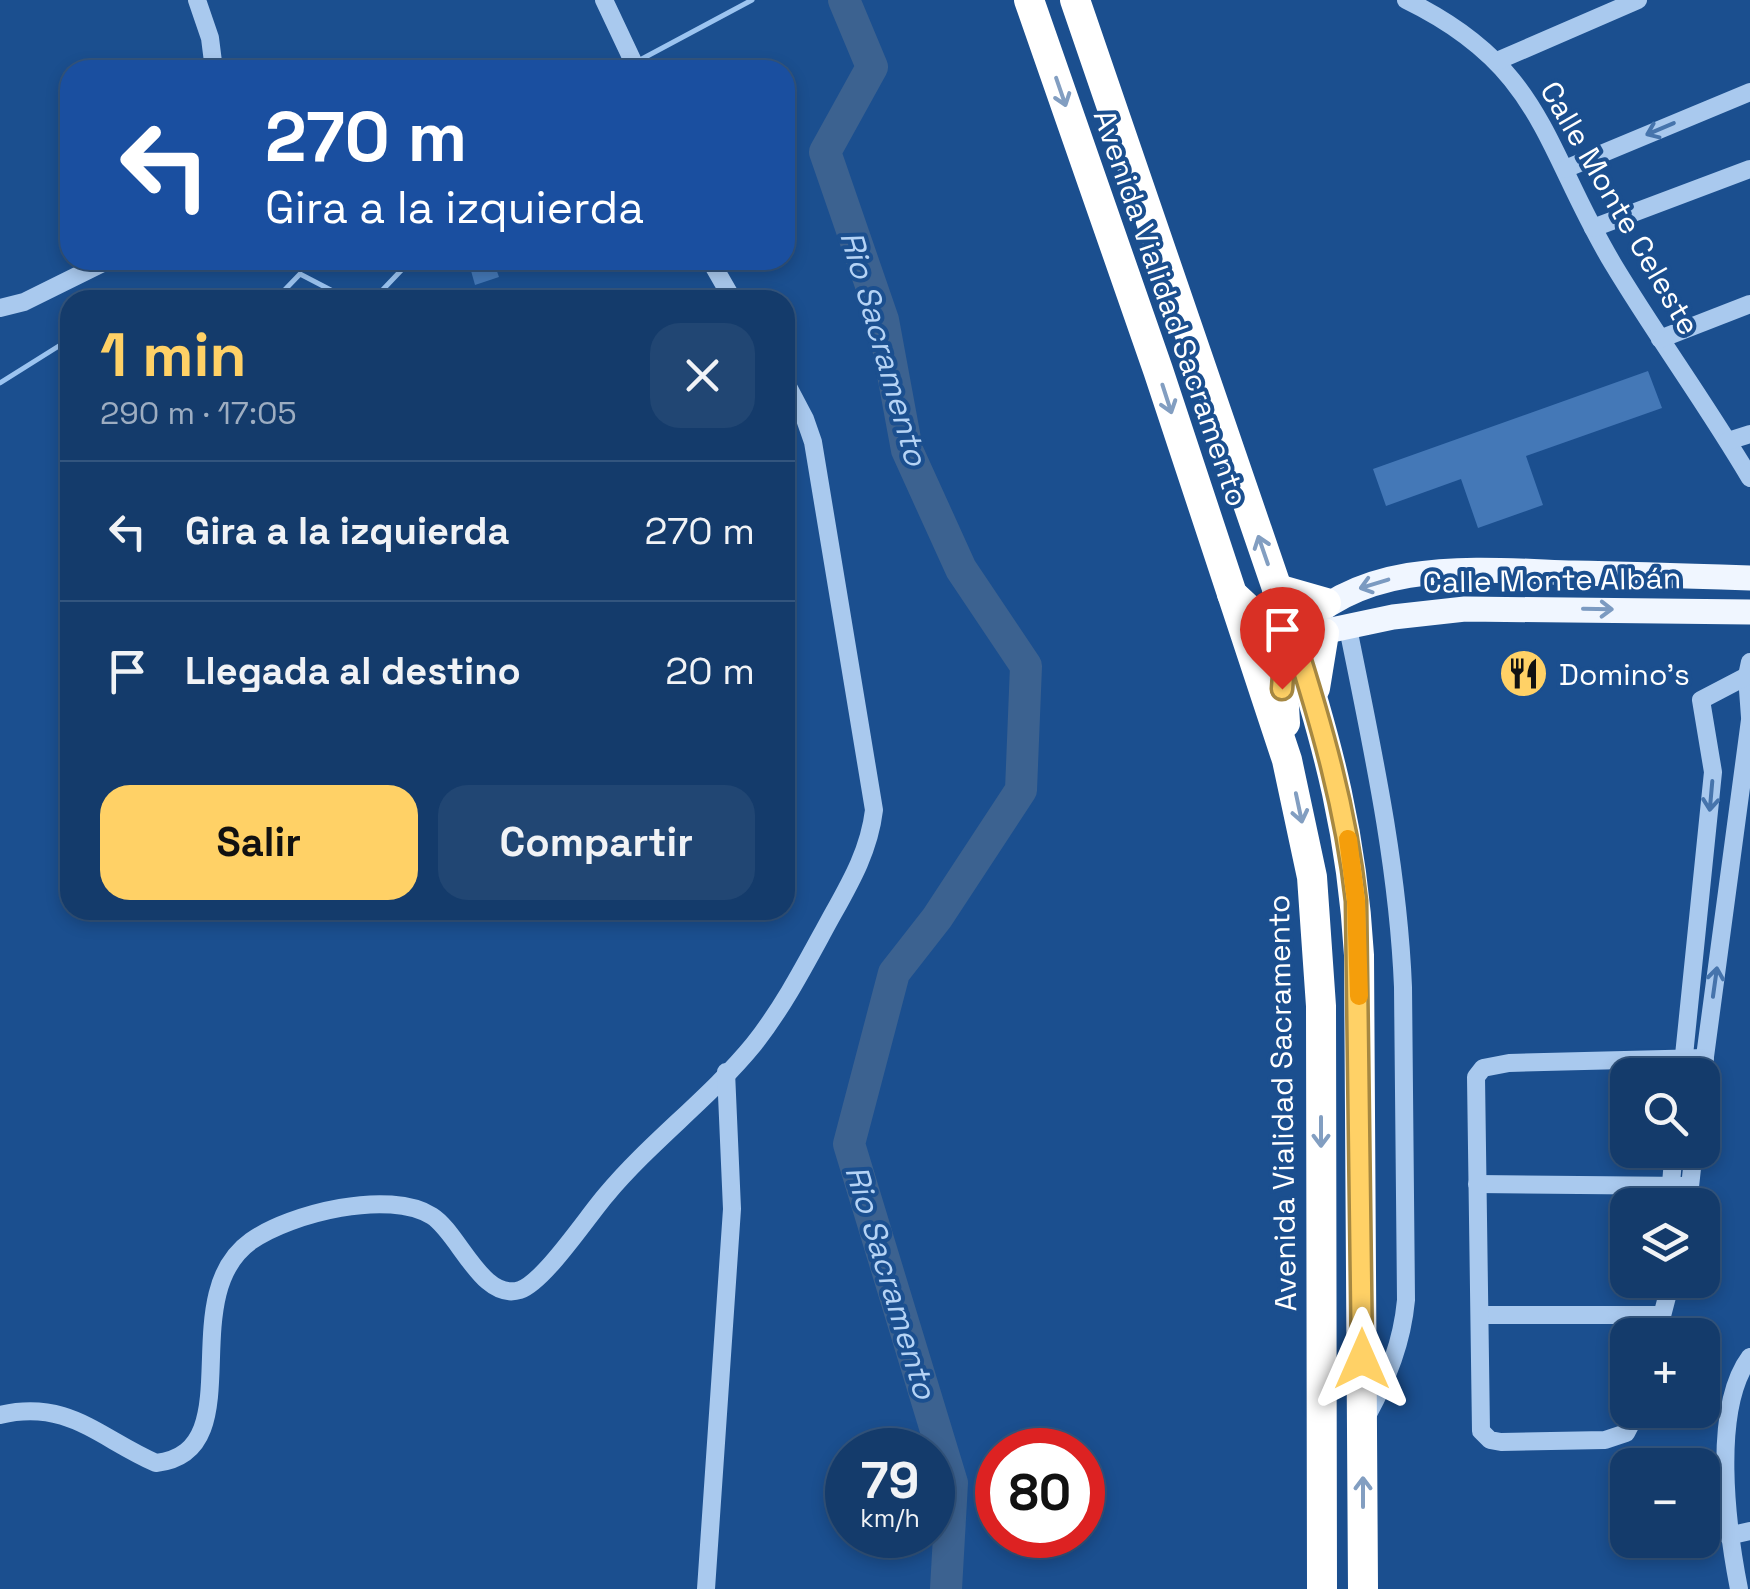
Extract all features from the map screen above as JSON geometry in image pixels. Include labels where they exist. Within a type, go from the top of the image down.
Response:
[{"type":"highway","name":"Avenida Vialidad Sacramento","points":[[1029,0],[1158,370],[1287,760],[1310,863],[1320,962],[1322,1589]]},
{"type":"highway","name":"Avenida Vialidad Sacramento","points":[[1075,0],[1293,635],[1344,814],[1356,901],[1363,1589]]},
{"type":"highway","points":[[1277,589],[1333,621],[1316,670],[1314,701]]},
{"type":"highway","points":[[1230,592],[1259,618],[1293,635],[1284,661],[1282,689],[1287,760]]},
{"type":"main road","name":"Calle Monte Albán","points":[[1333,621],[1384,581],[1439,572],[1750,578]]},
{"type":"main road","name":"Calle Monte Albán","points":[[1293,635],[1333,621],[1465,608],[1750,612]]},
{"type":"street","points":[[197,0],[213,60]]},
{"type":"street","points":[[604,0],[632,60]]},
{"type":"street","name":"Calle Monte Celeste","points":[[1406,0],[1448,22],[1498,60],[1538,113],[1594,228],[1750,478]]},
{"type":"street","points":[[1498,60],[1638,0]]},
{"type":"street","points":[[1566,169],[1750,92]]},
{"type":"street","points":[[1594,228],[1750,170]]},
{"type":"street","points":[[0,308],[24,302],[90,270]]},
{"type":"street","points":[[1660,339],[1750,304]]},
{"type":"street","points":[[0,1415],[19,1411],[72,1417],[156,1463],[188,1452],[206,1422],[213,1308],[226,1265],[252,1240],[286,1223],[361,1205],[409,1206],[447,1228],[490,1284],[505,1292],[520,1290],[534,1281],[655,1142],[752,1046],[796,982],[862,861],[874,810],[813,442],[795,399]]},
{"type":"street","points":[[1728,441],[1750,434]]},
{"type":"street","points":[[1333,621],[1391,854],[1404,987],[1404,1323],[1391,1370],[1362,1425]]},
{"type":"street","points":[[1684,1058],[1712,788],[1713,762],[1702,700],[1748,669]]},
{"type":"street","points":[[1705,1058],[1750,719],[1748,669]]},
{"type":"street","points":[[1610,1065],[1509,1064],[1478,1071],[1474,1086],[1481,1315],[1479,1425],[1490,1440],[1619,1438],[1630,1428]]},
{"type":"street","points":[[706,1589],[732,1209],[726,1072]]},
{"type":"street","points":[[1670,1188],[1672,1168]]},
{"type":"street","points":[[1477,1184],[1675,1188]]},
{"type":"street","points":[[1661,1318],[1666,1298]]},
{"type":"street","points":[[1481,1315],[1662,1315]]},
{"type":"street","points":[[1739,1589],[1728,1536],[1726,1443],[1739,1372],[1750,1358]]},
{"type":"street","points":[[1728,1536],[1750,1531]]},
{"type":"building","points":[[471,270],[497,270],[499,277],[475,285]]},
{"type":"building","points":[[1648,371],[1662,408],[1526,456],[1543,505],[1478,528],[1461,479],[1386,506],[1373,469]]},
{"type":"waterway","points":[[640,60],[752,0]]},
{"type":"waterway","name":"Rio Sacramento","points":[[844,0],[872,67],[825,152],[883,320],[907,450],[961,569],[1026,666],[1021,790],[937,918],[894,973],[849,1144],[952,1483],[946,1589]]},
{"type":"waterway","points":[[382,290],[402,270]]},
{"type":"waterway","points":[[285,290],[300,274],[331,290]]},
{"type":"waterway","points":[[0,383],[60,345]]},
{"type":"slow traffic","points":[[1348,839],[1356,901],[1359,996]]},
{"type":"place","name":"Domino's","points":[[1524,674]]},
{"type":"route","points":[[1282,689],[1284,661],[1293,635],[1336,776],[1356,901],[1362,1359]]}]
